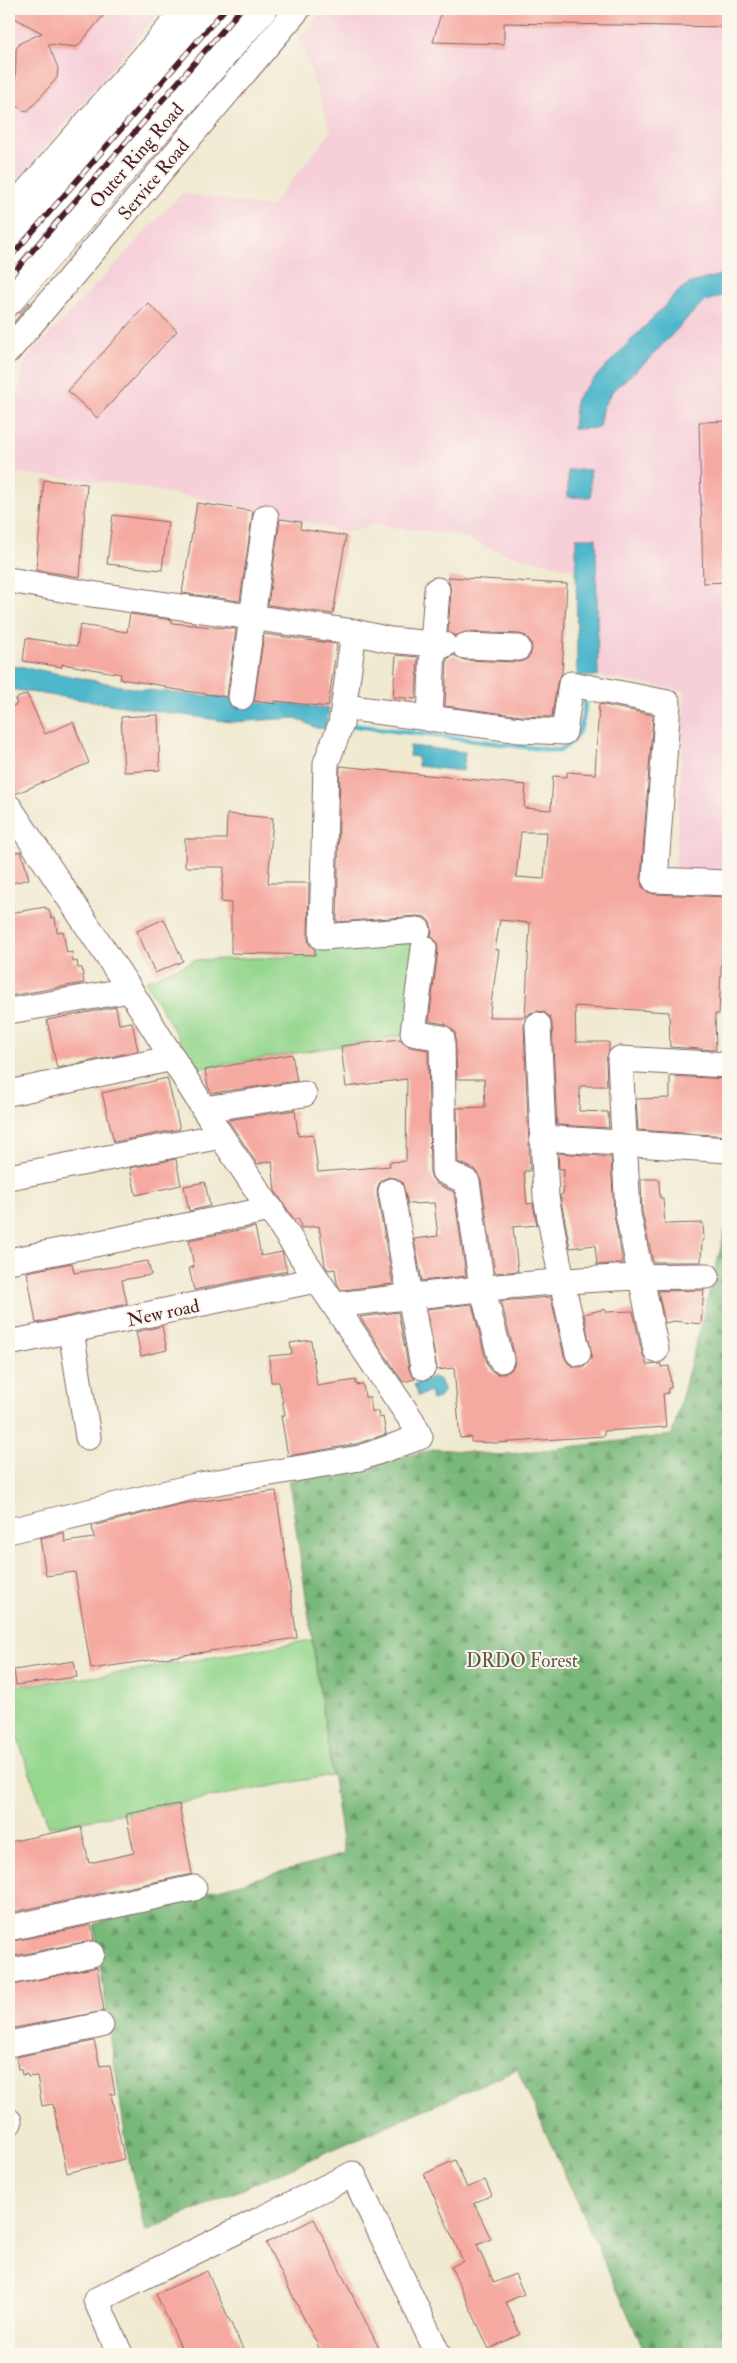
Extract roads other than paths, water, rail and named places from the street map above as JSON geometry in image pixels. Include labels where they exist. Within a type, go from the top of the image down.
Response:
[{"type":"highway","name":"Outer Ring Road","points":[[9,251],[220,9]]},
{"type":"highway","name":"Outer Ring Road","points":[[9,301],[263,9]]},
{"type":"street","points":[[9,212],[186,9]]},
{"type":"street","name":"Service Road","points":[[9,350],[298,9]]},
{"type":"street","points":[[241,697],[266,517]]},
{"type":"street","points":[[9,580],[354,632],[390,640],[518,648]]},
{"type":"street","points":[[430,719],[448,645],[437,590]]},
{"type":"street","points":[[354,632],[342,716],[326,763],[322,937],[421,939],[413,1033],[442,1038],[444,1171],[467,1182],[482,1287],[501,1360]]},
{"type":"street","points":[[342,716],[430,719],[520,730],[564,732],[570,684],[668,703],[655,880],[728,884]]},
{"type":"street","points":[[9,807],[19,842],[130,990],[221,1136],[412,1421],[420,1437],[360,1458],[200,1485],[9,1531]]},
{"type":"street","points":[[9,1011],[130,990]]},
{"type":"street","points":[[538,1025],[546,1197],[578,1353]]},
{"type":"street","points":[[9,1093],[173,1058]]},
{"type":"street","points":[[656,1350],[639,1276],[628,1214],[620,1059],[728,1065]]},
{"type":"street","points":[[204,1108],[304,1094]]},
{"type":"street","points":[[9,1177],[221,1136]]},
{"type":"street","points":[[542,1138],[728,1150]]},
{"type":"street","points":[[391,1191],[423,1367]]},
{"type":"street","points":[[9,1261],[271,1209]]},
{"type":"street","points":[[335,1305],[482,1287],[639,1276],[707,1276]]},
{"type":"street","name":"New road","points":[[9,1343],[316,1280]]},
{"type":"street","points":[[72,1330],[88,1436]]},
{"type":"street","points":[[9,1928],[194,1888]]},
{"type":"street","points":[[9,1972],[92,1954]]},
{"type":"street","points":[[9,2044],[101,2025]]},
{"type":"street","points":[[120,2354],[96,2300],[353,2174],[438,2354]]},
{"type":"water","points":[[728,273],[728,294],[706,301],[698,307],[648,360],[613,390],[602,409],[599,428],[573,429],[576,399],[581,392],[681,289],[691,283]]},
{"type":"water","points":[[568,470],[590,470],[591,497],[568,497]]},
{"type":"water","points":[[576,538],[596,538],[598,676],[577,676]]},
{"type":"water","points":[[9,666],[24,667],[137,689],[329,708],[326,729],[316,728],[296,718],[231,722],[9,689]]},
{"type":"water","points":[[410,746],[465,752],[463,771],[418,766],[418,757],[409,756]]},
{"type":"water","points":[[433,1377],[440,1380],[444,1389],[439,1398],[432,1400],[430,1392],[418,1396],[414,1384]]},
{"type":"waterway","points":[[349,725],[559,751],[573,739],[581,727],[586,694]]},
{"type":"railway","points":[[9,259],[225,9]]},
{"type":"railway","points":[[9,278],[241,9]]},
{"type":"park label","name":"DRDO Forest","points":[[522,1660]]}]
